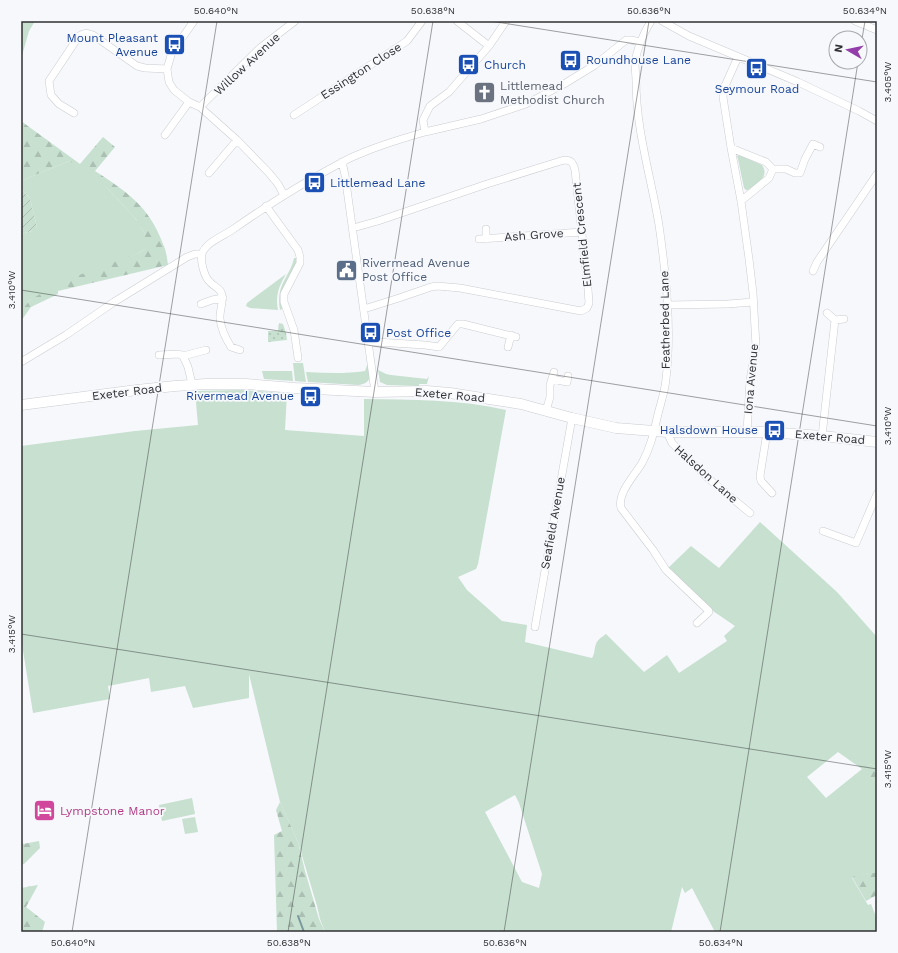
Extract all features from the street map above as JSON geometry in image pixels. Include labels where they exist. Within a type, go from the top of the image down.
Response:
[{"type":"highway","name":"Exeter Road","points":[[21,405],[192,384],[246,384],[376,392],[427,391],[521,404],[616,428],[667,432],[767,432],[877,442]]},
{"type":"street","points":[[194,21],[172,52],[167,69],[169,82],[174,90],[189,102],[200,107],[237,140],[269,173],[278,184],[284,195]]},
{"type":"street","name":"Willow Avenue","points":[[200,107],[260,48],[295,21]]},
{"type":"street","name":"Essington Close","points":[[294,115],[407,40],[422,21]]},
{"type":"street","points":[[457,21],[489,46]]},
{"type":"street","points":[[425,132],[423,120],[430,106],[449,92],[489,46],[506,21]]},
{"type":"street","name":"Featherbed Lane","points":[[651,21],[640,42],[635,63],[636,96],[640,130],[664,263],[667,306],[668,362],[666,383],[653,439],[642,462],[622,493],[620,504],[621,508],[653,550],[666,570],[709,611],[697,623]]},
{"type":"street","points":[[662,21],[671,23],[689,36],[798,82],[877,121]]},
{"type":"street","points":[[855,21],[877,30]]},
{"type":"street","points":[[74,113],[59,104],[51,95],[49,81],[79,36],[83,33],[87,32],[93,35],[137,66],[167,69]]},
{"type":"street","points":[[240,350],[231,347],[222,328],[220,318],[223,298],[217,287],[211,284],[207,279],[202,265],[202,254],[209,244],[284,195],[318,175],[361,153],[425,132],[482,118],[526,104],[564,84],[595,65],[626,40],[640,42]]},
{"type":"street","points":[[667,306],[753,302],[741,201],[723,96],[724,88],[738,57]]},
{"type":"street","points":[[165,135],[189,102]]},
{"type":"street","points":[[209,173],[237,140]]},
{"type":"street","points":[[731,148],[766,162],[773,168],[786,169],[795,173],[800,173],[813,144],[820,147]]},
{"type":"street","name":"Elmfield Crescent","points":[[353,228],[564,160],[569,160],[573,164],[575,170],[589,303],[587,308],[581,311],[460,288],[437,286],[364,309]]},
{"type":"street","points":[[342,162],[346,175],[376,392]]},
{"type":"street","points":[[741,201],[769,178],[773,168]]},
{"type":"street","points":[[813,271],[817,262],[877,174]]},
{"type":"street","points":[[266,206],[298,250],[300,257],[300,263],[284,294],[284,302],[294,330],[298,358]]},
{"type":"street","name":"Ash Grove","points":[[486,229],[482,239],[582,232]]},
{"type":"street","points":[[21,362],[66,335],[114,302],[187,257],[195,254],[202,254]]},
{"type":"street","points":[[201,304],[223,298]]},
{"type":"street","name":"Iona Avenue","points":[[747,432],[750,380],[756,346],[753,302]]},
{"type":"street","points":[[827,313],[835,320],[844,319]]},
{"type":"street","points":[[822,436],[835,320]]},
{"type":"street","points":[[369,343],[376,342],[439,347],[458,324],[463,324],[514,336],[508,347]]},
{"type":"street","points":[[159,355],[179,354],[183,356],[206,350]]},
{"type":"street","points":[[183,356],[188,367],[192,384]]},
{"type":"street","points":[[546,411],[553,375],[567,382],[568,376]]},
{"type":"street","name":"Seafield Avenue","points":[[535,628],[572,418]]},
{"type":"street","name":"Halsdon Lane","points":[[667,432],[672,443],[681,452],[709,479],[750,513]]},
{"type":"street","points":[[767,432],[760,476],[761,481],[772,493]]},
{"type":"street","points":[[823,531],[856,543],[877,494]]},
{"type":"green space","points":[[21,21],[35,21],[29,31],[21,59]]},
{"type":"green space","points":[[21,121],[80,164],[103,137],[115,147],[95,171],[127,193],[144,210],[157,231],[165,249],[168,265],[58,291],[58,294],[31,307],[21,321],[21,311],[30,300],[63,281],[139,253],[145,249],[145,234],[135,218],[108,189],[87,172],[69,161],[21,181]]},
{"type":"green space","points":[[739,155],[762,165],[764,169],[761,180],[748,190],[744,188],[737,156]]},
{"type":"green space","points":[[69,161],[89,172],[108,189],[135,218],[145,234],[145,249],[139,253],[30,300],[21,311],[21,234],[32,231],[37,227],[30,198],[21,189],[21,181]]},
{"type":"green space","points":[[21,189],[30,198],[37,227],[35,230],[21,234]]},
{"type":"green space","points":[[294,258],[297,258],[295,269],[284,295],[282,309],[280,310],[280,290]]},
{"type":"green space","points":[[286,274],[278,291],[278,310],[250,308],[246,306],[247,303]]},
{"type":"green space","points":[[279,323],[283,324],[287,340],[268,342],[268,331],[278,331]]},
{"type":"green space","points":[[293,363],[303,363],[306,382],[295,381]]},
{"type":"green space","points":[[368,363],[370,377],[367,382],[363,384],[308,382],[306,372],[343,373],[365,371]]},
{"type":"green space","points":[[378,370],[391,375],[427,379],[429,376],[427,384],[419,384],[419,386],[387,385],[380,382]]},
{"type":"green space","points":[[262,371],[292,371],[293,381],[264,379]]},
{"type":"green space","points":[[242,390],[287,393],[285,430],[364,436],[364,399],[453,402],[489,406],[506,410],[478,564],[476,569],[458,577],[467,590],[502,621],[527,625],[525,642],[592,658],[597,642],[606,634],[644,672],[667,655],[679,673],[727,641],[724,636],[735,626],[710,609],[667,569],[691,546],[719,568],[760,522],[837,592],[877,637],[877,767],[870,764],[863,769],[877,783],[877,873],[869,873],[852,878],[868,905],[871,904],[877,919],[877,932],[715,932],[692,888],[685,893],[682,887],[671,932],[325,932],[298,842],[280,802],[249,674],[249,698],[193,708],[185,686],[151,692],[149,678],[108,686],[110,699],[33,713],[21,638],[21,446],[135,431],[198,425],[195,391]],"holes":[[[838,752],[862,769],[826,798],[807,777]],[[515,795],[542,874],[539,888],[522,882],[485,812]]]},
{"type":"green space","points":[[870,764],[877,767],[877,783],[862,769]]},
{"type":"green space","points":[[192,798],[195,814],[162,821],[159,805]]},
{"type":"green space","points":[[280,802],[298,842],[319,919],[325,932],[277,932],[274,835],[282,831],[276,810]]},
{"type":"green space","points":[[195,817],[198,832],[185,834],[182,819]]},
{"type":"green space","points":[[21,837],[23,844],[39,841],[40,848],[24,864],[21,865]]},
{"type":"green space","points":[[869,873],[877,873],[877,895],[866,901],[852,877]]},
{"type":"green space","points":[[38,885],[26,907],[45,922],[42,932],[21,932],[21,888]]},
{"type":"waterway","points":[[298,916],[304,932]]},
{"type":"place","name":"Mount Pleasant Avenue","points":[[174,45]]},
{"type":"place","name":"Roundhouse Lane","points":[[571,60]]},
{"type":"place","name":"Church","points":[[469,65]]},
{"type":"place","name":"Seymour Road","points":[[757,68]]},
{"type":"place","name":"Littlemead Methodist Church","points":[[485,93]]},
{"type":"place","name":"Littlemead Lane","points":[[314,183]]},
{"type":"place","name":"Rivermead Avenue Post Office","points":[[347,270]]},
{"type":"place","name":"Post Office","points":[[371,333]]},
{"type":"place","name":"Rivermead Avenue","points":[[310,396]]},
{"type":"place","name":"Halsdown House","points":[[774,430]]},
{"type":"place","name":"Lympstone Manor","points":[[45,811]]}]
